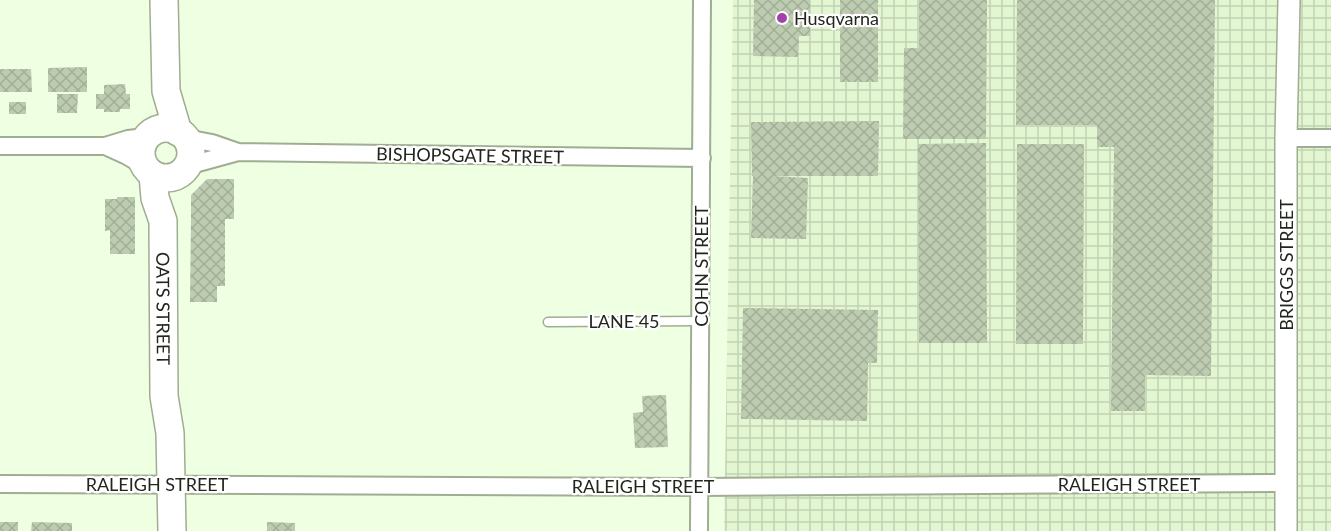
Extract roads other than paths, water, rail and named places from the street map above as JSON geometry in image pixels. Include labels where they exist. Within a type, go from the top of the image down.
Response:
[{"type":"main road","points":[[164,0],[166,91],[182,135]]},
{"type":"main road","points":[[149,134],[167,128],[182,135],[189,142],[190,159],[165,171],[142,162],[140,151],[142,144],[149,134],[166,91]]},
{"type":"main road","name":"OATS STREET","points":[[154,531],[170,433],[164,396],[163,221],[172,199],[165,171]]},
{"type":"main road","name":"OATS STREET","points":[[163,484],[172,531]]},
{"type":"street","name":"COHN STREET","points":[[699,531],[702,0]]},
{"type":"street","name":"BRIGGS STREET","points":[[1286,531],[1286,138],[1289,0]]},
{"type":"street","points":[[0,146],[105,146],[149,134]]},
{"type":"street","name":"BISHOPSGATE STREET","points":[[182,135],[238,152]]},
{"type":"street","points":[[1286,138],[1331,138]]},
{"type":"street","points":[[105,146],[165,171]]},
{"type":"street","name":"BISHOPSGATE STREET","points":[[165,171],[238,152],[702,158]]},
{"type":"street","name":"RALEIGH STREET","points":[[0,484],[699,487],[1286,483]]},
{"type":"lane","name":"LANE 45","points":[[548,322],[700,321]]},
{"type":"place","name":"Husqvarna","points":[[782,18]]}]
